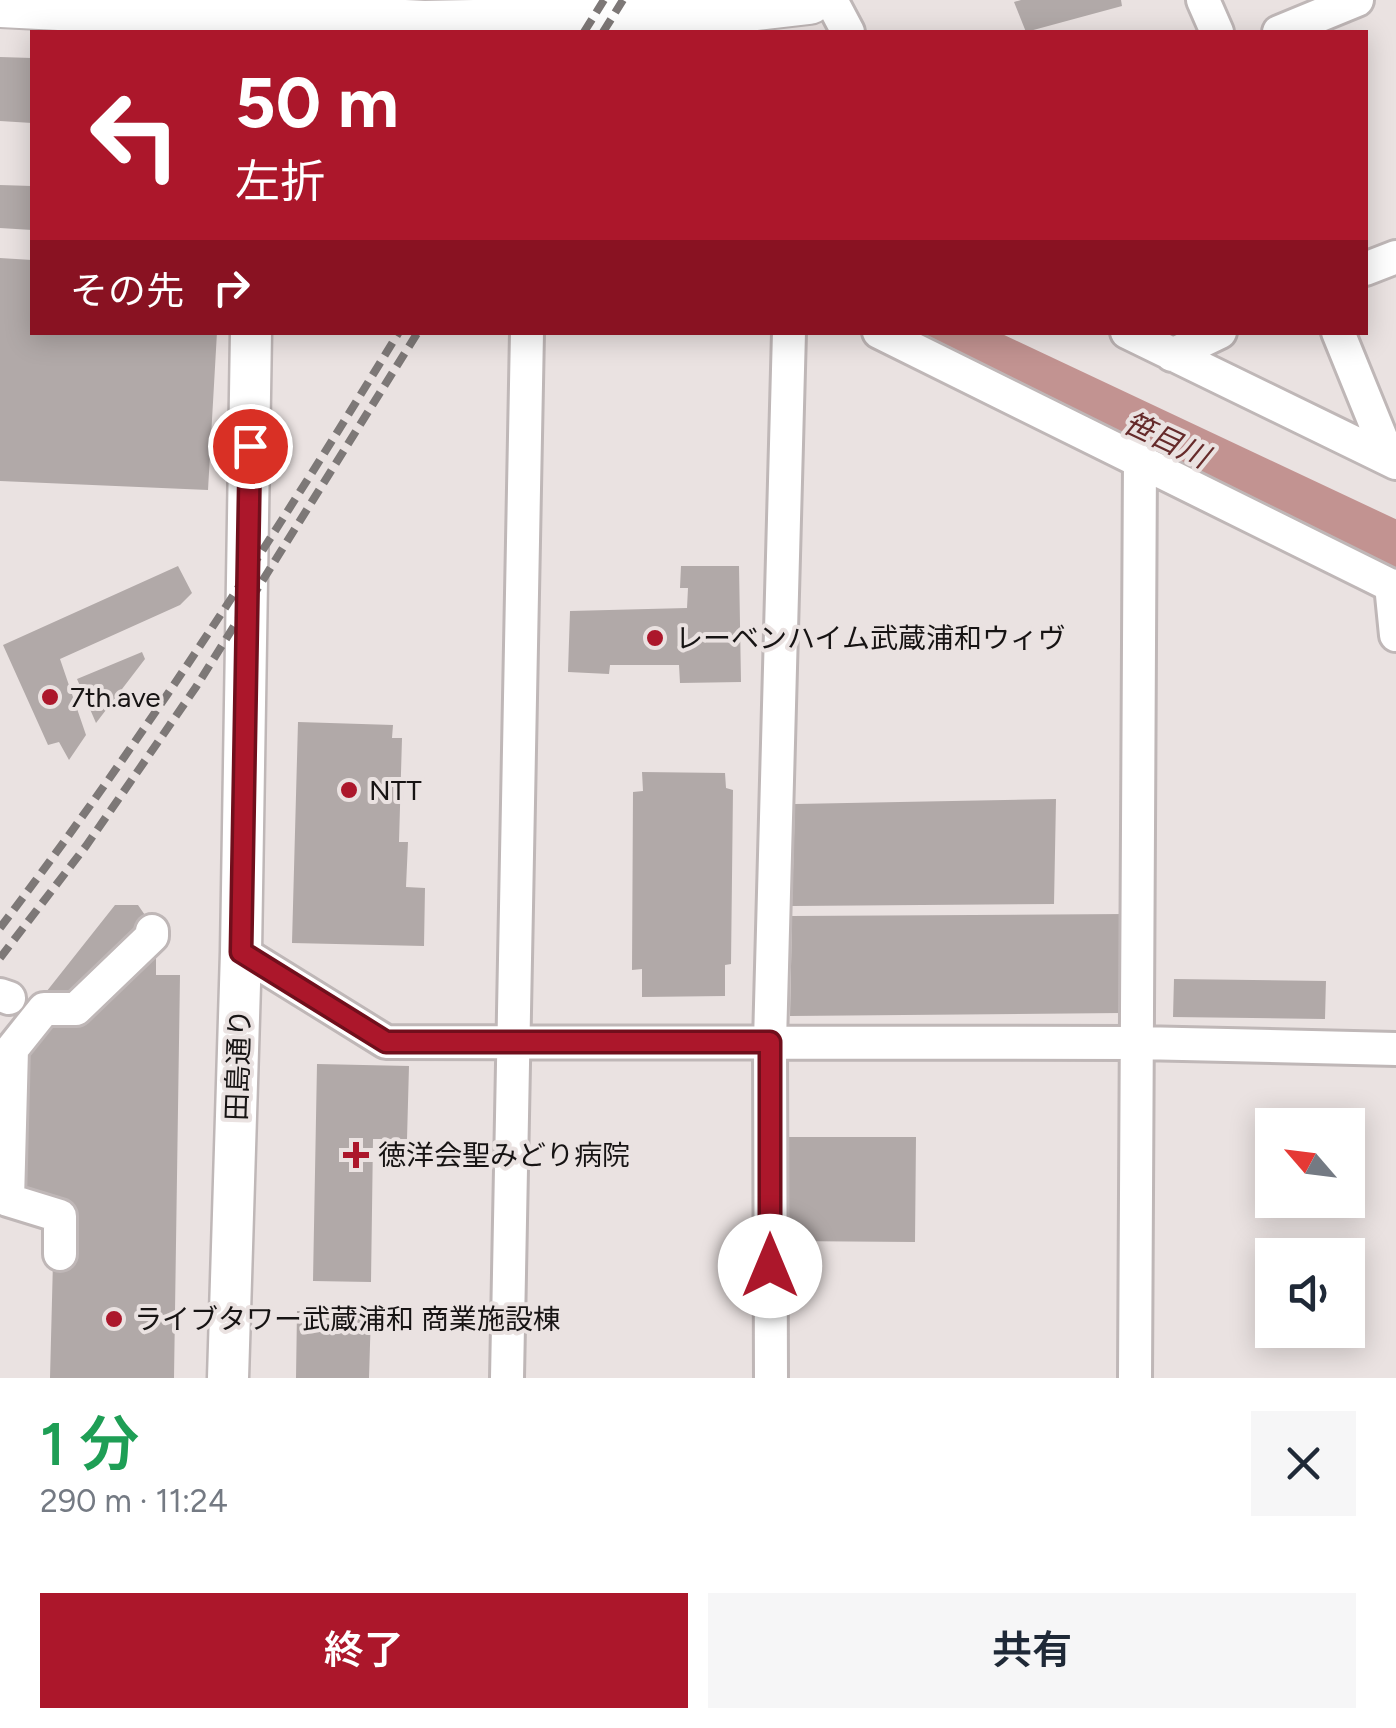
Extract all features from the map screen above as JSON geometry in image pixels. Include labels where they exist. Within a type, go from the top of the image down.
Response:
[{"type":"highway","points":[[0,3],[424,29],[622,27],[809,0]]},
{"type":"main road","name":"田島通り","points":[[228,1378],[241,952],[252,335]]},
{"type":"street","points":[[831,0],[847,30]]},
{"type":"street","points":[[1203,0],[1216,30]]},
{"type":"street","points":[[1284,30],[1357,0]]},
{"type":"street","points":[[1368,268],[1396,256]]},
{"type":"street","points":[[507,1378],[527,335]]},
{"type":"street","points":[[771,1378],[770,1042],[789,335]]},
{"type":"street","points":[[884,335],[1393,587],[1396,635]]},
{"type":"street","points":[[1133,335],[1393,462]]},
{"type":"street","points":[[1172,354],[1213,335]]},
{"type":"street","points":[[1339,335],[1393,462]]},
{"type":"street","points":[[1135,1378],[1140,461]]},
{"type":"street","points":[[60,1254],[60,1216],[8,1200],[12,1014],[44,1008],[76,1009],[152,936],[152,931]]},
{"type":"street","points":[[241,952],[386,1042],[1138,1042],[1396,1049]]},
{"type":"building","points":[[1121,0],[1122,6],[1025,30],[1014,2]]},
{"type":"building","points":[[0,57],[30,58],[30,123],[0,121]]},
{"type":"building","points":[[0,185],[30,186],[30,230],[0,228]]},
{"type":"building","points":[[0,258],[30,260],[30,335],[217,335],[208,490],[0,481]]},
{"type":"building","name":"7th.ave","points":[[178,566],[192,593],[180,605],[60,659],[86,735],[69,760],[59,742],[48,745],[3,645]]},
{"type":"building","name":"レーベンハイム武蔵浦和ウィヴ","points":[[681,566],[739,566],[741,682],[680,683],[679,665],[610,665],[609,674],[568,672],[570,611],[687,608],[688,588],[680,588]]},
{"type":"building","points":[[142,652],[145,659],[96,723],[77,679]]},
{"type":"building","name":"NTT","points":[[298,722],[393,725],[392,738],[402,738],[399,842],[408,842],[406,887],[425,888],[424,946],[292,943]]},
{"type":"building","points":[[642,772],[725,773],[726,788],[733,790],[731,964],[725,965],[725,996],[642,997],[642,969],[632,970],[633,792],[643,791]]},
{"type":"building","points":[[1056,799],[1054,904],[792,906],[795,804]]},
{"type":"building","points":[[115,905],[138,905],[156,931],[156,975],[180,975],[174,1378],[50,1378],[54,1222],[0,1205],[20,1025]]},
{"type":"building","points":[[1125,914],[1121,1013],[790,1016],[792,916]]},
{"type":"building","points":[[1174,979],[1326,981],[1325,1019],[1173,1017]]},
{"type":"building","points":[[317,1064],[409,1066],[407,1139],[373,1139],[371,1282],[313,1281]]},
{"type":"building","points":[[785,1137],[916,1137],[915,1242],[784,1241]]},
{"type":"building","points":[[297,1311],[371,1312],[369,1378],[296,1378]]},
{"type":"waterway","name":"笹目川","points":[[943,335],[1396,548]]},
{"type":"railway","points":[[585,30],[604,0]]},
{"type":"railway","points":[[604,30],[623,0]]},
{"type":"railway","points":[[0,928],[207,635],[397,335]]},
{"type":"railway","points":[[0,958],[86,846],[196,687],[416,335]]},
{"type":"place","name":"レーベンハイム武蔵浦和ウィヴ","points":[[655,638]]},
{"type":"place","name":"7th.ave","points":[[50,697]]},
{"type":"place","name":"NTT","points":[[349,790]]},
{"type":"place","name":"徳洋会聖みどり病院","points":[[356,1155]]},
{"type":"place","name":"ライブタワー武蔵浦和 商業施設棟","points":[[114,1319]]},
{"type":"route","points":[[250,446],[241,952],[386,1042],[770,1042],[770,1266]]}]
